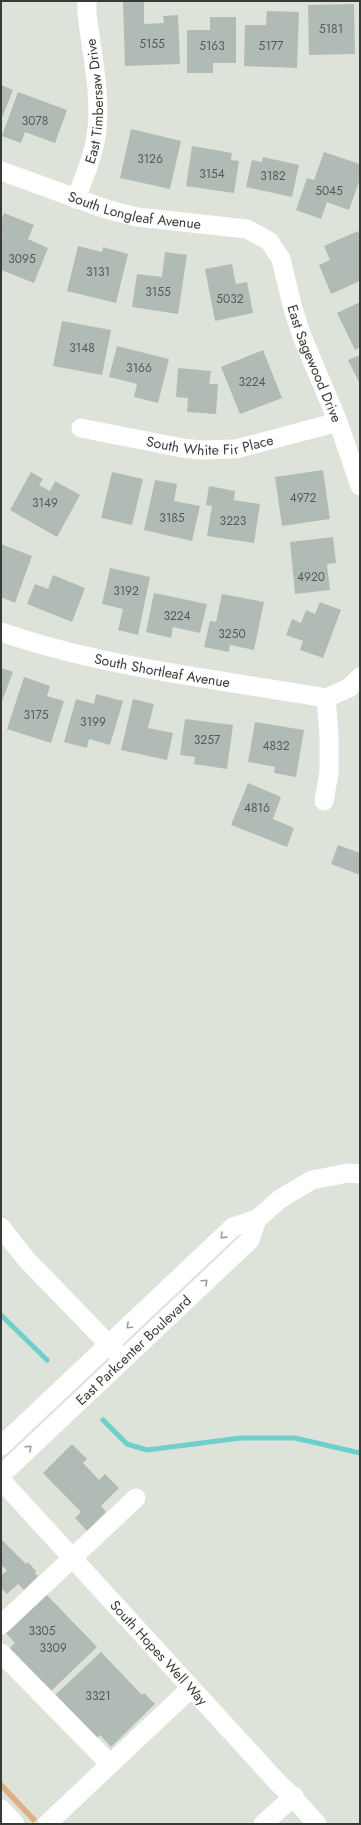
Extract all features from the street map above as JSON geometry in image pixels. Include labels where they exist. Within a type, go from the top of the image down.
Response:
[{"type":"street","name":"East Timbersaw Drive","points":[[76,199],[91,159],[97,130],[98,104],[87,13],[87,1]]},
{"type":"street","name":"South Longleaf Avenue","points":[[1,171],[106,210],[137,216],[247,229],[269,242]]},
{"type":"street","name":"East Sagewood Drive","points":[[269,242],[281,259],[292,305],[301,334],[338,422],[360,486]]},
{"type":"street","name":"South White Fir Place","points":[[81,428],[182,448],[201,450],[236,449],[338,422]]},
{"type":"street","name":"South Shortleaf Avenue","points":[[1,632],[70,652],[123,664],[192,677],[326,698]]},
{"type":"street","points":[[324,801],[329,773],[330,734],[326,698],[349,688],[360,677]]},
{"type":"street","name":"East Parkcenter Boulevard","points":[[1,1446],[233,1227],[257,1219],[280,1199],[312,1180],[348,1173],[360,1174]]},
{"type":"street","name":"East Parkcenter Boulevard","points":[[1,1475],[250,1240],[257,1219]]},
{"type":"street","points":[[1,1227],[26,1259],[123,1359]]},
{"type":"street","name":"South Hopes Well Way","points":[[1,1480],[280,1785],[294,1796],[306,1813],[317,1824]]},
{"type":"street","points":[[1,1625],[136,1498]]},
{"type":"street","points":[[1,1653],[110,1764]]},
{"type":"street","points":[[47,1824],[191,1688]]},
{"type":"street","points":[[263,1824],[294,1796]]},
{"type":"street","points":[[1,1809],[15,1824]]},
{"type":"shaded area","points":[[1,1781],[37,1819],[33,1823],[1,1789]]},
{"type":"building","points":[[123,1],[144,1],[144,24],[164,23],[163,16],[178,15],[180,64],[125,66]]},
{"type":"building","points":[[354,4],[355,54],[309,55],[308,5]]},
{"type":"building","points":[[267,11],[299,12],[297,68],[244,66],[245,25],[266,25]]},
{"type":"building","points":[[210,17],[236,17],[236,63],[213,63],[213,73],[187,73],[187,30],[210,30]]},
{"type":"building","points":[[1,85],[13,90],[1,120]]},
{"type":"building","points":[[18,92],[67,110],[55,143],[25,132],[21,143],[2,136]]},
{"type":"building","points":[[131,129],[181,141],[170,189],[120,178]]},
{"type":"building","points":[[192,146],[232,153],[231,160],[239,161],[234,193],[186,186]]},
{"type":"building","points":[[324,152],[360,164],[360,179],[349,210],[327,202],[321,219],[296,210],[307,178],[314,180]]},
{"type":"building","points":[[263,157],[299,165],[292,197],[246,187],[252,160],[262,162]]},
{"type":"building","points":[[4,213],[34,225],[28,239],[48,248],[34,283],[1,270],[1,241],[3,238],[1,237],[1,221]]},
{"type":"building","points":[[358,231],[360,237],[360,281],[331,294],[319,265],[330,260],[324,246]]},
{"type":"building","points":[[78,246],[102,252],[103,247],[128,254],[116,303],[67,291]]},
{"type":"building","points":[[165,252],[187,255],[178,314],[132,307],[137,274],[162,277]]},
{"type":"building","points":[[232,264],[236,284],[247,282],[253,313],[215,321],[205,269]]},
{"type":"building","points":[[360,302],[360,347],[355,350],[337,313]]},
{"type":"building","points":[[62,321],[111,330],[102,375],[53,366]]},
{"type":"building","points":[[117,346],[169,359],[158,403],[134,397],[137,384],[109,377]]},
{"type":"building","points":[[263,350],[282,398],[240,414],[221,367]]},
{"type":"building","points":[[360,355],[360,384],[348,360]]},
{"type":"building","points":[[178,368],[211,371],[209,384],[218,384],[216,414],[187,412],[188,398],[176,397]]},
{"type":"building","points":[[323,470],[330,519],[282,526],[275,477]]},
{"type":"building","points":[[31,472],[43,479],[39,485],[50,491],[55,481],[80,495],[57,537],[10,510]]},
{"type":"building","points":[[112,472],[143,479],[132,525],[101,518]]},
{"type":"building","points":[[155,480],[177,484],[174,501],[200,506],[192,541],[144,530]]},
{"type":"building","points":[[209,486],[235,491],[234,500],[260,504],[254,543],[207,536],[212,506],[206,505]]},
{"type":"building","points":[[333,537],[336,563],[327,564],[330,590],[295,594],[290,542]]},
{"type":"building","points":[[1,544],[32,556],[15,603],[1,597]]},
{"type":"building","points":[[110,568],[150,577],[138,635],[118,630],[123,609],[102,604]]},
{"type":"building","points":[[53,575],[85,588],[72,622],[27,604],[35,584],[48,589]]},
{"type":"building","points":[[154,593],[207,604],[200,633],[173,627],[171,638],[146,632]]},
{"type":"building","points":[[222,594],[264,602],[254,650],[230,645],[229,652],[204,647],[210,621],[216,622]]},
{"type":"building","points":[[320,602],[341,610],[323,658],[300,650],[303,641],[286,635],[292,619],[301,623],[306,610],[315,614]]},
{"type":"building","points":[[1,668],[13,672],[1,704]]},
{"type":"building","points":[[24,677],[50,686],[47,696],[64,701],[51,743],[7,729]]},
{"type":"building","points":[[96,694],[123,701],[110,745],[89,739],[87,748],[64,742],[76,699],[94,704]]},
{"type":"building","points":[[133,699],[154,704],[148,728],[173,733],[167,760],[121,750]]},
{"type":"building","points":[[185,719],[233,725],[227,769],[194,764],[195,757],[180,755]]},
{"type":"building","points":[[255,722],[304,730],[296,777],[274,773],[275,767],[248,762]]},
{"type":"building","points":[[248,783],[281,797],[273,819],[294,828],[287,847],[231,825]]},
{"type":"building","points":[[338,845],[360,853],[360,875],[331,864]]},
{"type":"building","points":[[72,1444],[87,1459],[83,1463],[99,1480],[105,1474],[119,1488],[101,1506],[106,1512],[87,1531],[75,1518],[81,1512],[43,1473]]},
{"type":"building","points":[[1,1539],[26,1564],[28,1562],[36,1571],[35,1573],[38,1576],[24,1590],[18,1584],[7,1594],[1,1588],[1,1576],[7,1570],[1,1565]]},
{"type":"building","points":[[45,1593],[97,1647],[50,1692],[9,1649],[15,1643],[4,1631]]},
{"type":"building","points":[[101,1652],[142,1695],[144,1693],[155,1704],[111,1747],[100,1735],[95,1740],[54,1696]]},
{"type":"waterway","points":[[1,1315],[47,1360]]},
{"type":"waterway","points":[[103,1420],[127,1444],[147,1450],[241,1438],[295,1438],[360,1453]]}]
